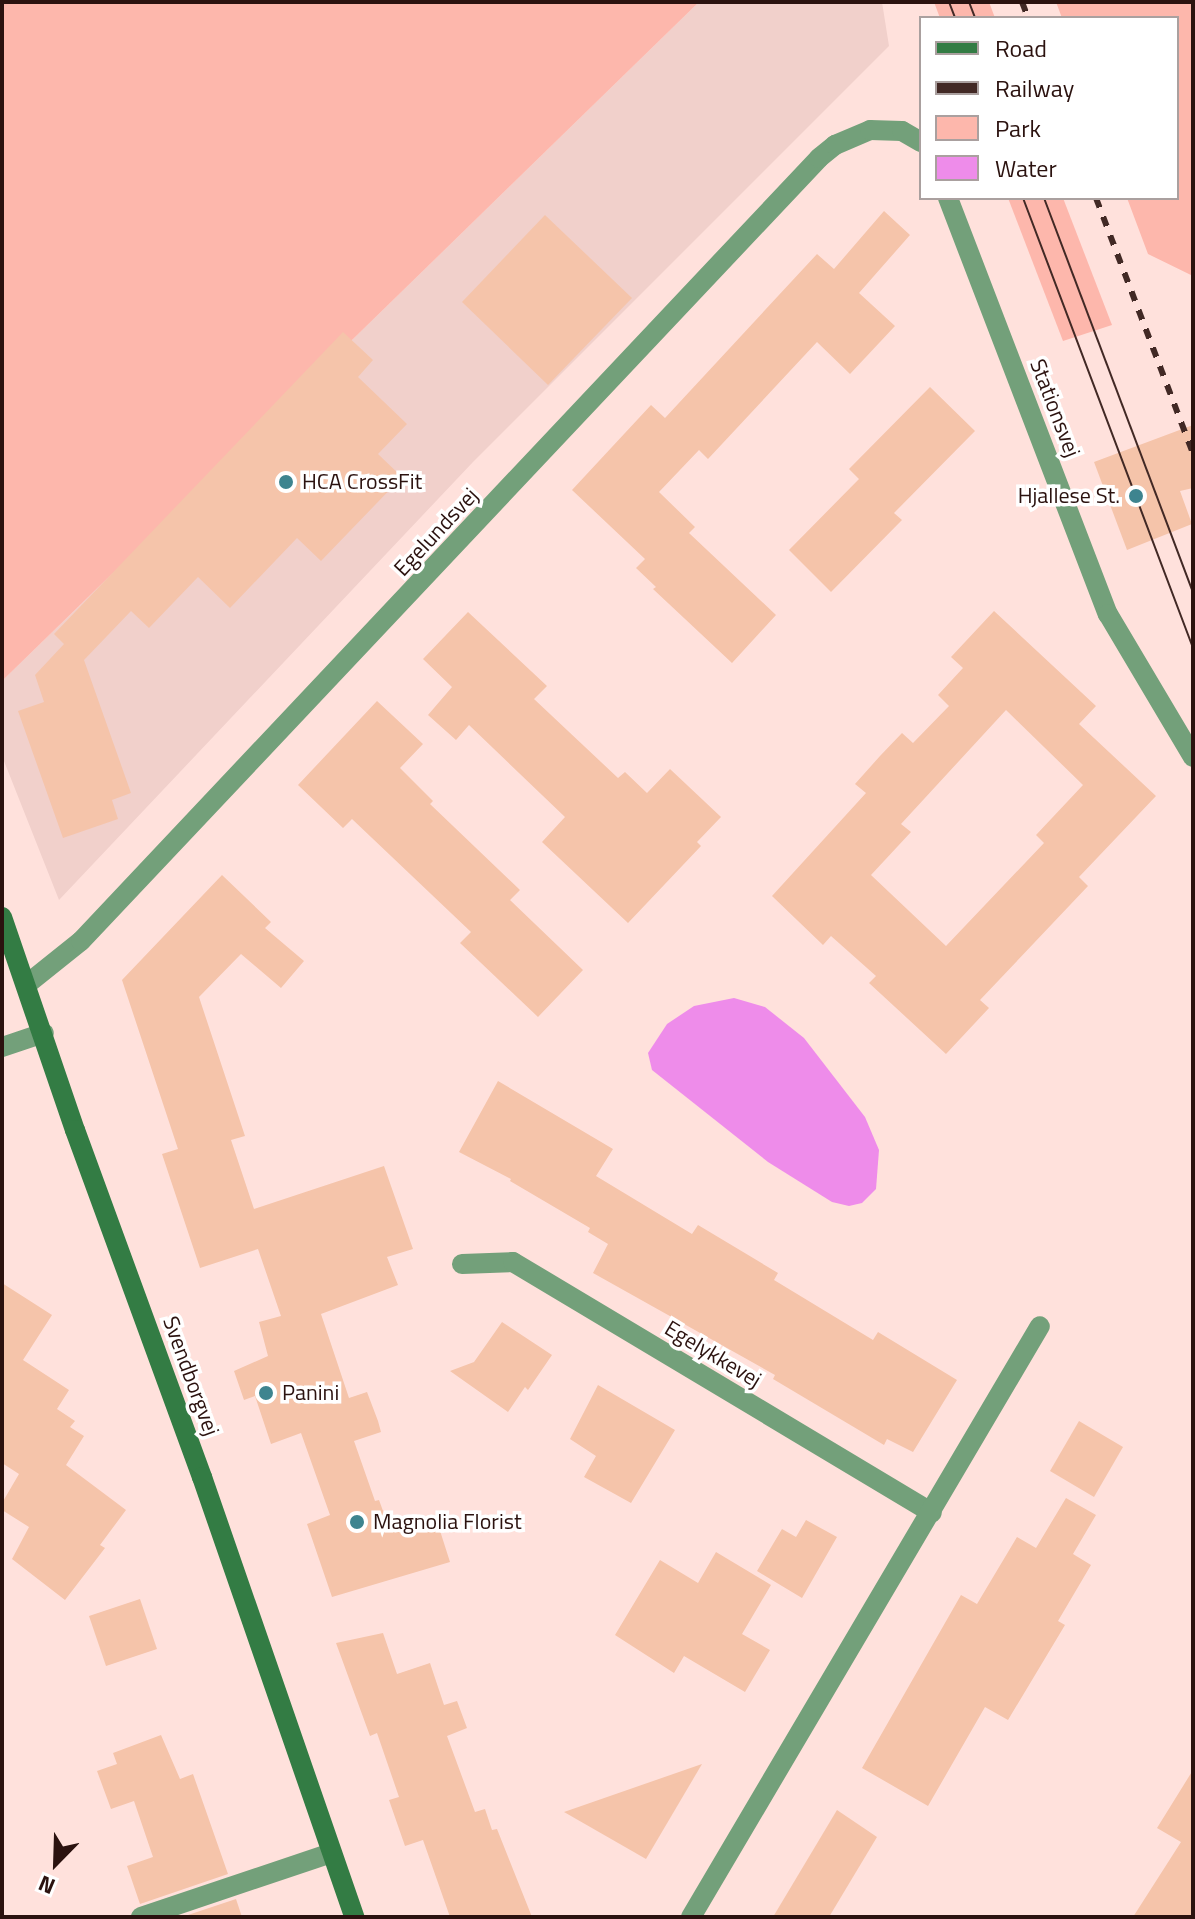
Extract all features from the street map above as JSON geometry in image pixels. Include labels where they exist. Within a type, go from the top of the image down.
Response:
[{"type":"main road","name":"Svendborgvej","points":[[2,917],[354,1917]]},
{"type":"street","name":"Egelundsvej","points":[[26,985],[81,941],[819,158],[849,138],[888,128],[902,131],[919,141]]},
{"type":"street","name":"Stationsvej","points":[[949,200],[1108,614],[1193,757]]},
{"type":"street","points":[[2,1047],[44,1033]]},
{"type":"street","name":"Egelykkevej","points":[[462,1264],[513,1262],[932,1513]]},
{"type":"street","points":[[691,1917],[1040,1326]]},
{"type":"street","points":[[141,1917],[331,1853]]},
{"type":"shaded area","points":[[699,2],[882,2],[889,46],[473,462],[59,900],[2,756],[2,681]]},
{"type":"green space","points":[[2,2],[699,2],[2,681]]},
{"type":"green space","points":[[934,2],[989,2],[994,16],[939,16]]},
{"type":"green space","points":[[1056,2],[1193,2],[1193,276],[1148,254],[1128,200],[1179,200],[1179,16],[1061,16]]},
{"type":"green space","points":[[1009,200],[1064,200],[1112,325],[1063,341]]},
{"type":"water","points":[[734,998],[765,1007],[804,1038],[865,1117],[879,1150],[876,1189],[862,1203],[849,1206],[832,1202],[768,1162],[652,1070],[648,1053],[667,1024],[694,1006]]},
{"type":"building","points":[[884,211],[910,235],[859,293],[895,326],[850,374],[817,342],[708,459],[699,450],[659,492],[695,527],[689,533],[776,615],[732,663],[653,589],[656,587],[636,568],[645,559],[572,490],[651,405],[665,418],[817,254],[834,269]]},
{"type":"building","points":[[545,215],[632,298],[548,385],[462,302]]},
{"type":"building","points":[[343,332],[373,360],[358,377],[407,424],[378,454],[402,477],[321,561],[297,538],[230,608],[198,577],[149,628],[131,611],[84,660],[131,793],[112,800],[118,819],[63,838],[18,711],[44,702],[35,675],[64,644],[54,634]]},
{"type":"building","points":[[930,387],[975,431],[894,513],[902,520],[831,592],[789,550],[859,479],[849,469]]},
{"type":"building","points":[[1193,425],[1193,488],[1180,491],[1192,524],[1127,550],[1094,462]]},
{"type":"building","points":[[994,611],[1096,706],[1079,724],[1156,796],[1079,877],[1088,886],[980,1000],[989,1008],[946,1054],[869,983],[876,976],[831,936],[823,945],[772,896],[866,793],[855,784],[880,756],[902,733],[913,743],[949,706],[938,695],[963,668],[951,657]],"holes":[[[1006,710],[1083,785],[1036,835],[1044,843],[946,946],[871,875],[911,832],[901,824]]]},
{"type":"building","points":[[468,612],[547,686],[534,699],[618,778],[625,772],[647,793],[670,769],[721,817],[697,842],[701,846],[628,923],[542,842],[565,817],[469,725],[456,740],[428,715],[452,687],[423,659]]},
{"type":"building","points":[[377,701],[423,744],[400,768],[433,801],[430,804],[520,890],[510,900],[583,970],[538,1017],[460,943],[471,932],[352,819],[343,828],[298,785]]},
{"type":"building","points":[[222,875],[271,922],[265,928],[304,961],[281,988],[241,954],[199,997],[245,1136],[231,1140],[254,1209],[384,1166],[413,1249],[387,1257],[398,1285],[321,1314],[349,1398],[367,1392],[378,1421],[381,1432],[354,1441],[375,1501],[379,1500],[390,1530],[435,1515],[450,1562],[332,1597],[307,1524],[330,1515],[301,1433],[271,1444],[255,1396],[244,1400],[234,1371],[268,1356],[259,1322],[281,1316],[258,1249],[200,1268],[162,1154],[178,1149],[122,980]]},
{"type":"building","points":[[498,1081],[613,1149],[596,1176],[692,1234],[698,1225],[778,1273],[774,1280],[873,1340],[878,1332],[957,1380],[913,1452],[887,1439],[884,1445],[773,1379],[775,1375],[593,1273],[608,1244],[588,1232],[590,1228],[511,1179],[459,1152]]},
{"type":"building","points":[[2,1283],[52,1315],[23,1360],[69,1390],[57,1409],[75,1421],[70,1427],[84,1436],[66,1465],[126,1510],[100,1545],[105,1548],[65,1600],[12,1559],[29,1527],[2,1510],[2,1503],[19,1474],[2,1463]]},
{"type":"building","points":[[502,1322],[552,1355],[508,1412],[450,1371],[474,1362]]},
{"type":"building","points":[[598,1385],[675,1430],[631,1503],[584,1477],[596,1456],[570,1439]]},
{"type":"building","points":[[1079,1421],[1123,1447],[1094,1497],[1050,1471]]},
{"type":"building","points":[[1066,1498],[1096,1515],[1073,1554],[1091,1565],[1058,1621],[1065,1625],[1008,1720],[985,1707],[928,1806],[862,1768],[961,1595],[977,1604],[1017,1537],[1036,1548]]},
{"type":"building","points":[[806,1520],[837,1537],[802,1598],[757,1571],[782,1529],[796,1537]]},
{"type":"building","points":[[716,1552],[771,1585],[742,1634],[770,1650],[745,1692],[684,1656],[674,1673],[615,1635],[660,1560],[698,1583]]},
{"type":"building","points":[[140,1599],[157,1649],[106,1666],[89,1616]]},
{"type":"building","points":[[383,1633],[397,1674],[430,1663],[444,1705],[457,1701],[467,1728],[447,1736],[475,1812],[485,1809],[492,1830],[497,1829],[532,1917],[450,1917],[423,1840],[405,1846],[389,1800],[399,1797],[377,1733],[370,1736],[336,1643]]},
{"type":"building","points":[[161,1735],[180,1779],[193,1774],[228,1874],[140,1904],[127,1866],[153,1857],[134,1801],[111,1809],[97,1771],[117,1764],[113,1753]]},
{"type":"building","points":[[702,1764],[646,1859],[564,1812]]},
{"type":"building","points":[[1193,1770],[1193,1917],[1133,1917],[1181,1842],[1157,1828]]},
{"type":"building","points":[[837,1810],[877,1837],[829,1917],[773,1917]]},
{"type":"building","points":[[236,1899],[242,1917],[182,1917]]},
{"type":"tram line","points":[[949,2],[954,16]]},
{"type":"tram line","points":[[969,2],[974,16]]},
{"type":"tram line","points":[[1024,200],[1193,647]]},
{"type":"tram line","points":[[1045,200],[1193,592]]},
{"type":"railway","points":[[1022,2],[1027,16]]},
{"type":"railway","points":[[1097,200],[1193,454]]},
{"type":"place","name":"HCA CrossFit","points":[[286,482]]},
{"type":"place","name":"Hjallese St.","points":[[1136,496]]},
{"type":"place","name":"Panini","points":[[266,1393]]},
{"type":"place","name":"Magnolia Florist","points":[[357,1522]]}]
